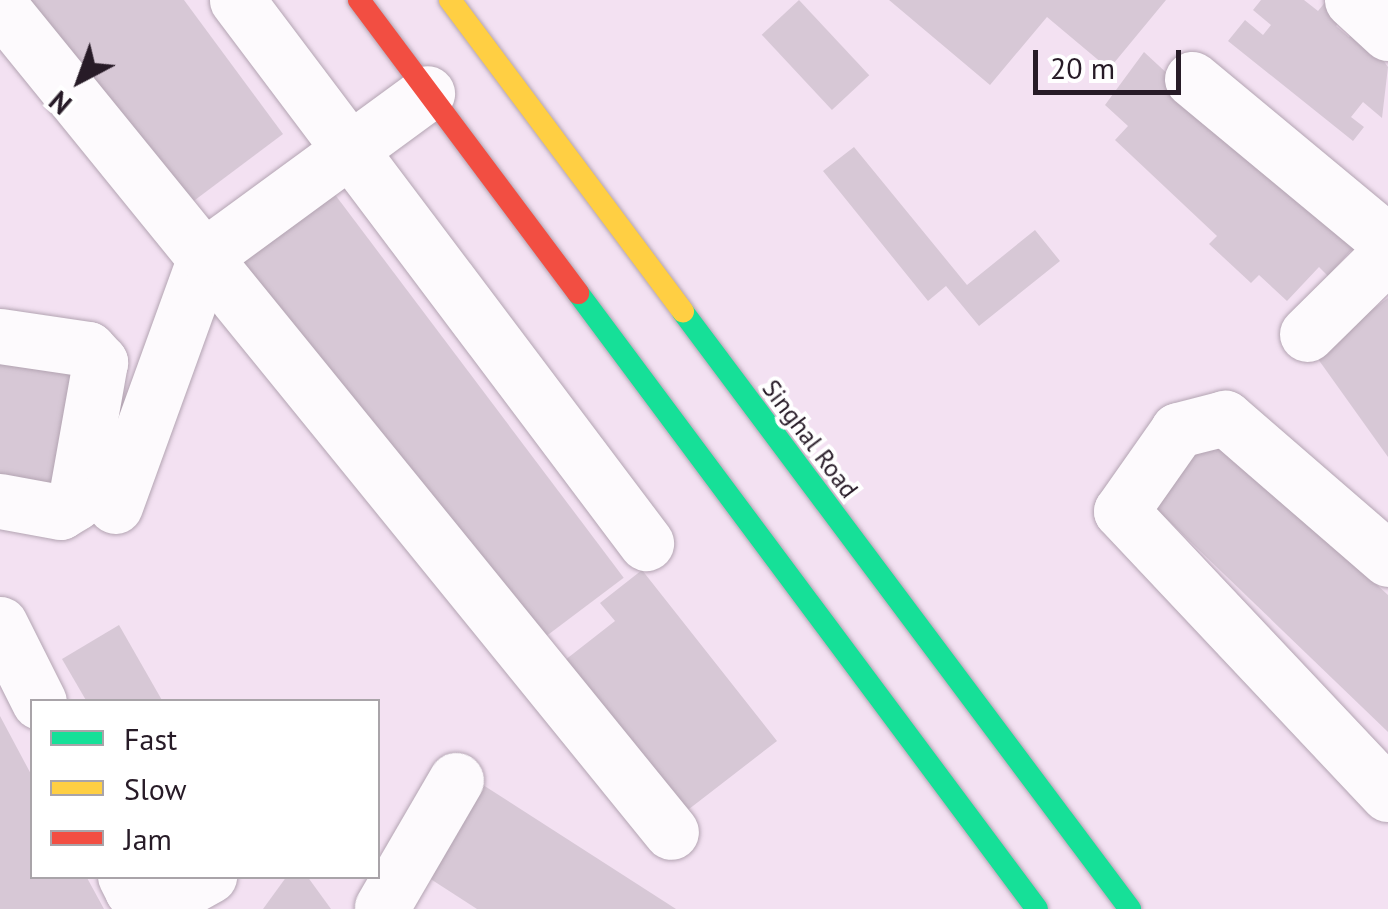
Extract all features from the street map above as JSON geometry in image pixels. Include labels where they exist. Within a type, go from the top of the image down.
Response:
[{"type":"street","points":[[236,0],[646,542]]},
{"type":"street","points":[[360,0],[1037,909]]},
{"type":"street","name":"Singhal Road","points":[[450,0],[1130,909]]},
{"type":"street","points":[[1352,0],[1388,32]]},
{"type":"street","points":[[0,6],[671,832]]},
{"type":"street","points":[[1192,79],[1388,242]]},
{"type":"street","points":[[115,506],[206,255],[344,146],[427,93]]},
{"type":"street","points":[[1307,334],[1388,254]]},
{"type":"street","points":[[0,336],[88,349],[100,362],[75,503],[60,512],[0,501]]},
{"type":"street","points":[[1388,560],[1225,418],[1178,430],[1121,511],[1388,794]]},
{"type":"street","points":[[0,624],[37,699]]},
{"type":"street","points":[[371,898],[456,780]]},
{"type":"street","points":[[127,879],[132,890],[162,902],[204,879]]},
{"type":"building","points":[[27,0],[184,0],[283,134],[183,209]]},
{"type":"building","points":[[799,0],[869,75],[832,110],[762,35]]},
{"type":"building","points":[[889,0],[1166,0],[1109,69],[1047,17],[990,85]]},
{"type":"building","points":[[1261,0],[1304,0],[1318,11],[1327,0],[1346,14],[1336,26],[1349,37],[1359,25],[1388,67],[1382,118],[1363,102],[1351,117],[1364,127],[1353,141],[1228,41],[1245,20],[1263,35],[1271,25],[1253,10]]},
{"type":"building","points":[[1144,52],[1354,247],[1328,276],[1319,267],[1287,301],[1259,275],[1251,283],[1209,244],[1217,236],[1115,140],[1128,126],[1105,105]]},
{"type":"building","points":[[854,147],[967,285],[1035,230],[1060,261],[979,326],[946,286],[928,301],[823,171]]},
{"type":"building","points":[[321,176],[624,578],[525,652],[223,250]]},
{"type":"building","points":[[1388,298],[1388,457],[1313,352]]},
{"type":"building","points":[[0,357],[76,367],[59,489],[0,481]]},
{"type":"building","points":[[1208,431],[1388,595],[1388,732],[1146,499]]},
{"type":"building","points":[[642,570],[777,741],[680,816],[560,664],[615,621],[600,603]]},
{"type":"building","points":[[119,625],[161,699],[85,699],[62,659]]},
{"type":"building","points":[[0,716],[30,772],[30,879],[88,879],[104,909],[0,909]]},
{"type":"building","points":[[469,776],[676,909],[477,909],[412,867]]},
{"type":"building","points":[[285,879],[309,879],[331,909],[263,909]]},
{"type":"traffic: fast","points":[[578,293],[1037,909]]},
{"type":"traffic: fast","points":[[683,312],[1130,909]]},
{"type":"traffic: slow","points":[[450,0],[683,312]]},
{"type":"traffic: jam","points":[[359,0],[578,293]]}]
